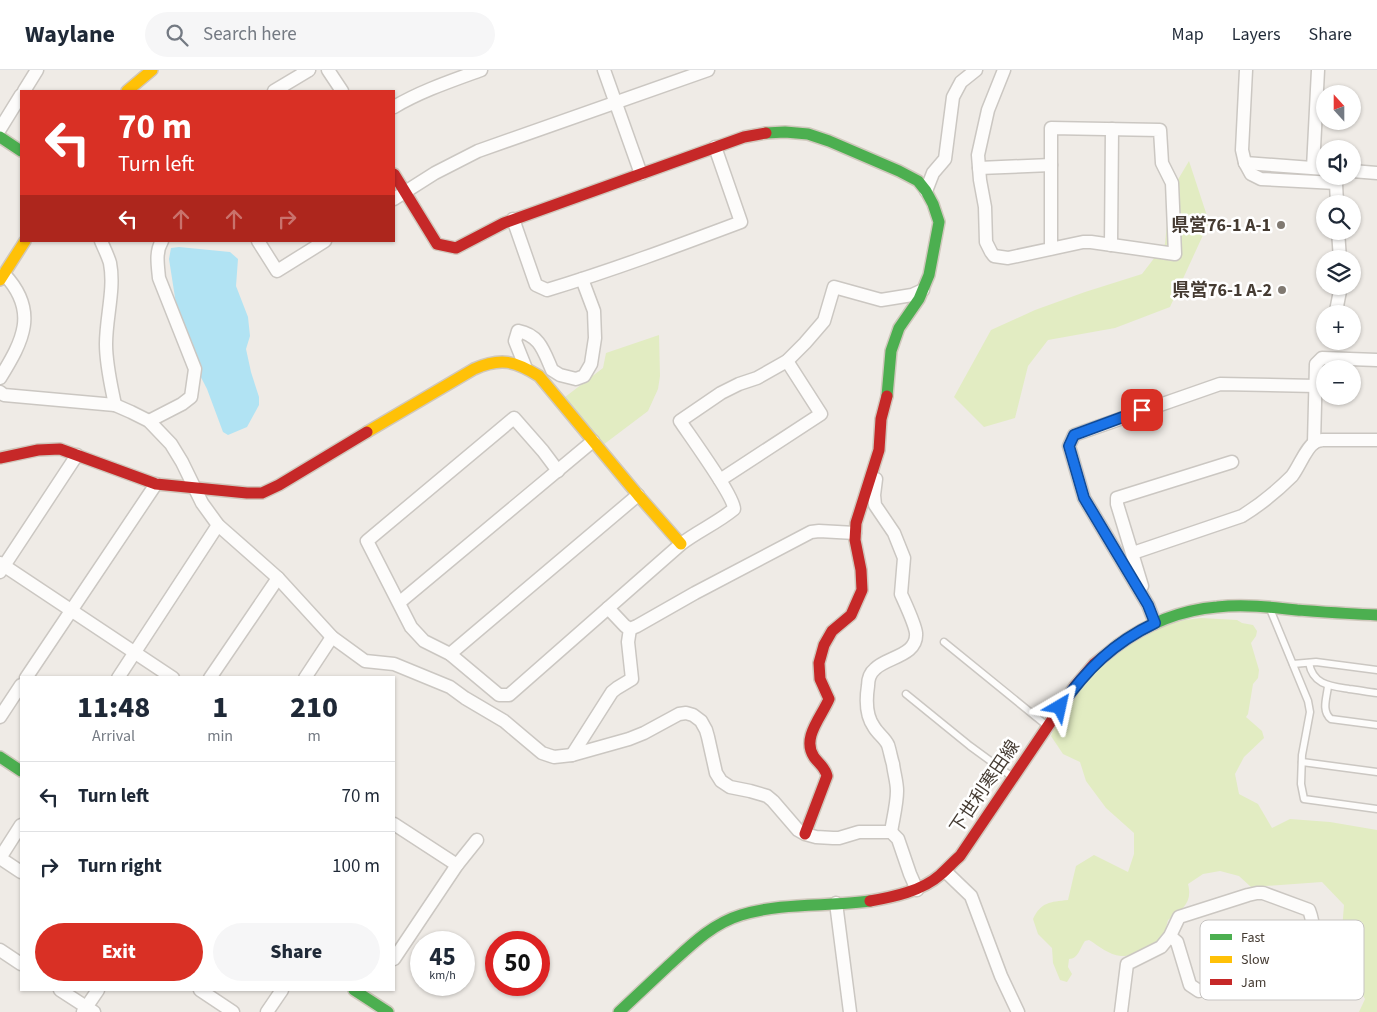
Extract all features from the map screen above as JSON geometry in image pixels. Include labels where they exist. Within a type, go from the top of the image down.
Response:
[{"type":"street","points":[[128,90],[152,70]]},
{"type":"street","points":[[276,90],[309,70]]},
{"type":"street","points":[[328,70],[341,90]]},
{"type":"street","points":[[395,106],[438,85],[481,70]]},
{"type":"street","points":[[604,70],[640,174]]},
{"type":"street","points":[[395,198],[435,173],[478,151],[708,70]]},
{"type":"street","points":[[926,191],[933,173],[945,159],[953,97],[961,82],[976,70]]},
{"type":"street","points":[[1004,70],[988,110],[978,155],[985,207],[986,242],[994,256],[1008,258],[1051,249],[1083,242],[1175,254],[1172,183],[1162,163],[1160,130],[1051,128],[1051,249]]},
{"type":"street","points":[[1246,70],[1242,150],[1245,163],[1251,174],[1261,179],[1336,183],[1337,195]]},
{"type":"street","points":[[1318,70],[1319,140]]},
{"type":"street","points":[[25,90],[35,71]]},
{"type":"street","points":[[0,129],[20,97]]},
{"type":"street","points":[[1110,245],[1112,129]]},
{"type":"street","points":[[395,176],[437,244],[456,248],[504,222],[744,137],[765,133],[808,134],[829,141],[899,171],[918,181],[926,191],[939,222],[929,275],[919,299],[899,328],[891,351],[888,391],[882,419],[881,442],[858,512],[855,533],[862,590],[851,615],[832,631],[820,653],[820,679],[829,700],[810,735],[810,748],[815,758],[826,770],[827,776],[805,834]]},
{"type":"street","points":[[0,137],[20,150]]},
{"type":"street","points":[[513,219],[536,285],[548,290],[582,279],[741,222],[716,147]]},
{"type":"street","points":[[1245,163],[1316,168]]},
{"type":"street","points":[[979,168],[1051,165]]},
{"type":"street","points":[[1361,172],[1377,173]]},
{"type":"street","points":[[0,378],[22,336],[25,314],[12,282],[2,277],[24,242]]},
{"type":"street","points":[[101,242],[110,262],[111,283],[106,345],[115,406]]},
{"type":"street","points":[[149,421],[182,404],[190,397],[195,369],[160,278],[157,262],[161,242]]},
{"type":"street","points":[[259,242],[277,271],[323,242]]},
{"type":"street","points":[[525,366],[515,341],[518,331],[527,333],[542,346],[552,370],[560,375],[576,379],[584,376],[591,364],[595,338],[594,311],[582,279]]},
{"type":"street","points":[[558,471],[514,418],[367,541],[400,602],[411,627],[424,641],[450,654],[499,695],[509,695],[681,544],[734,509],[734,504],[720,480],[680,421],[721,393],[738,384],[757,378],[787,361],[805,344],[824,321],[834,287],[881,300],[912,295],[923,290]]},
{"type":"street","points":[[1320,360],[1322,358],[1377,360]]},
{"type":"street","points":[[0,458],[38,450],[60,449],[156,484],[262,493],[279,485],[483,363],[498,360],[510,361],[525,366],[539,376],[681,544]]},
{"type":"street","points":[[720,480],[821,414],[787,361]]},
{"type":"street","points":[[1148,605],[1084,498],[1069,446],[1074,435],[1220,384],[1316,386],[1314,443]]},
{"type":"street","points":[[0,392],[4,395],[115,406],[149,421],[171,444],[202,503],[218,526],[278,578],[332,637],[365,661],[394,664],[450,688],[504,721],[542,753],[554,757],[572,755],[629,739],[679,714],[693,715],[701,721],[706,730],[716,773],[721,781],[730,787],[750,790],[767,796],[794,826],[805,834],[816,837],[839,838],[859,832],[891,832],[898,839],[917,890]]},
{"type":"street","points":[[1133,553],[1242,516],[1252,510],[1290,478],[1298,469],[1309,448],[1314,443],[1322,440],[1377,440]]},
{"type":"street","points":[[400,602],[594,441]]},
{"type":"street","points":[[881,442],[885,452],[876,480],[875,505],[894,533],[902,552],[904,562],[901,594],[916,636],[911,648],[876,667],[871,673],[868,684],[867,703],[870,718],[874,728],[888,747],[896,780],[897,792],[891,832]]},
{"type":"street","points":[[77,455],[1,568],[71,610],[170,676]]},
{"type":"street","points":[[1155,623],[1117,504],[1117,498],[1232,462]]},
{"type":"street","points":[[27,676],[156,484]]},
{"type":"street","points":[[450,654],[638,495]]},
{"type":"street","points":[[119,676],[218,526]]},
{"type":"street","points":[[630,629],[811,532],[855,533]]},
{"type":"street","points":[[211,676],[278,578]]},
{"type":"street","name":"下世利寒田線","points":[[619,1012],[697,939],[742,914],[765,909],[887,899],[917,890],[946,872],[963,851],[1075,686],[1095,664],[1121,642],[1138,631],[1181,614],[1235,606],[1377,615]]},
{"type":"street","points":[[608,608],[630,629]]},
{"type":"street","points":[[572,755],[612,692],[632,679],[628,642],[630,629]]},
{"type":"street","points":[[306,676],[332,637]]},
{"type":"street","points":[[0,718],[20,687]]},
{"type":"street","points":[[0,757],[20,770]]},
{"type":"street","points":[[395,825],[457,865]]},
{"type":"street","points":[[20,827],[0,858],[20,871]]},
{"type":"street","points":[[395,958],[457,865],[478,840]]},
{"type":"street","points":[[946,872],[965,890],[974,902],[1001,976],[1018,1012]]},
{"type":"street","points":[[1121,1012],[1128,964],[1161,947],[1170,936],[1180,917],[1248,894],[1263,893],[1309,910],[1311,920]]},
{"type":"street","points":[[836,903],[850,1012]]},
{"type":"street","points":[[1170,936],[1177,942],[1190,986],[1200,991]]},
{"type":"street","points":[[0,950],[20,963]]},
{"type":"street","points":[[61,991],[88,1010],[98,991]]},
{"type":"street","points":[[202,991],[233,1012]]},
{"type":"street","points":[[267,1012],[281,991]]},
{"type":"street","points":[[370,994],[388,1012]]},
{"type":"lane","points":[[1269,608],[1308,701],[1310,712],[1302,762],[1301,784],[1304,799],[1377,809]]},
{"type":"lane","points":[[944,642],[1047,726]]},
{"type":"lane","points":[[1293,664],[1316,662],[1377,670]]},
{"type":"lane","points":[[1309,663],[1316,678],[1328,686],[1377,693]]},
{"type":"lane","points":[[1328,686],[1325,710],[1330,719],[1377,725]]},
{"type":"lane","points":[[906,694],[970,746],[1013,777]]},
{"type":"lane","points":[[1302,762],[1377,772]]},
{"type":"green space","points":[[1189,161],[1209,222],[1170,307],[1115,328],[1048,340],[1028,366],[1015,418],[984,427],[954,397],[991,330],[1035,310],[1142,274],[1165,244],[1170,193]]},
{"type":"green space","points":[[659,335],[660,376],[658,389],[648,411],[595,451],[556,404],[603,368],[606,353]]},
{"type":"green space","points":[[1201,618],[1237,620],[1253,625],[1257,631],[1251,643],[1259,670],[1258,678],[1253,684],[1246,717],[1262,731],[1264,738],[1244,757],[1235,774],[1239,794],[1258,804],[1272,828],[1290,819],[1330,822],[1377,830],[1377,1012],[1359,1012],[1365,999],[1364,920],[1343,920],[1344,905],[1322,882],[1251,887],[1239,876],[1220,871],[1203,874],[1188,884],[1188,901],[1182,909],[1168,920],[1165,932],[1158,941],[1139,952],[1121,956],[1108,952],[1089,940],[1085,941],[1077,955],[1069,959],[1068,967],[1072,974],[1067,982],[1060,980],[1053,963],[1052,948],[1038,934],[1033,919],[1036,913],[1047,904],[1068,900],[1076,866],[1094,855],[1128,872],[1134,854],[1134,833],[1106,808],[1086,781],[1080,762],[1063,754],[1051,736],[1066,699],[1114,653],[1152,629],[1185,620]]},
{"type":"water","points":[[179,247],[230,252],[238,259],[236,286],[248,317],[250,336],[246,349],[259,397],[259,405],[247,427],[228,435],[223,432],[207,389],[186,348],[176,304],[169,259],[171,248]]},
{"type":"traffic: fast","points":[[766,133],[808,134],[829,141],[918,181],[933,204],[939,222],[929,275],[919,299],[899,328],[891,351],[887,396]]},
{"type":"traffic: fast","points":[[0,137],[20,150]]},
{"type":"traffic: fast","points":[[1118,645],[1129,637],[1165,619],[1190,611],[1217,607],[1257,606],[1377,615]]},
{"type":"traffic: fast","points":[[0,757],[20,770]]},
{"type":"traffic: fast","points":[[619,1012],[692,944],[710,930],[730,919],[773,908],[870,901]]},
{"type":"traffic: fast","points":[[356,991],[388,1012]]},
{"type":"traffic: slow","points":[[128,90],[152,70]]},
{"type":"traffic: slow","points":[[0,280],[24,242]]},
{"type":"traffic: slow","points":[[367,432],[474,369],[500,362],[515,364],[539,376],[681,544]]},
{"type":"traffic: jam","points":[[395,176],[437,244],[456,248],[504,223],[744,137],[766,133]]},
{"type":"traffic: jam","points":[[805,834],[827,776],[814,757],[810,742],[814,727],[829,699],[820,679],[819,663],[824,645],[832,631],[851,615],[862,590],[861,570],[855,540],[856,523],[879,450],[881,419],[887,396]]},
{"type":"traffic: jam","points":[[0,458],[38,450],[60,449],[156,484],[262,493],[279,485],[367,432]]},
{"type":"traffic: jam","points":[[870,901],[898,895],[925,885],[933,881],[960,856],[1075,686],[1094,664],[1118,645]]},
{"type":"place","name":"県営76-1 A-1","points":[[1281,225]]},
{"type":"place","name":"県営76-1 A-2","points":[[1282,290]]},
{"type":"route","points":[[1060,707],[1080,679],[1103,657],[1130,636],[1155,623],[1148,605],[1084,498],[1069,446],[1074,435],[1142,410]]}]
